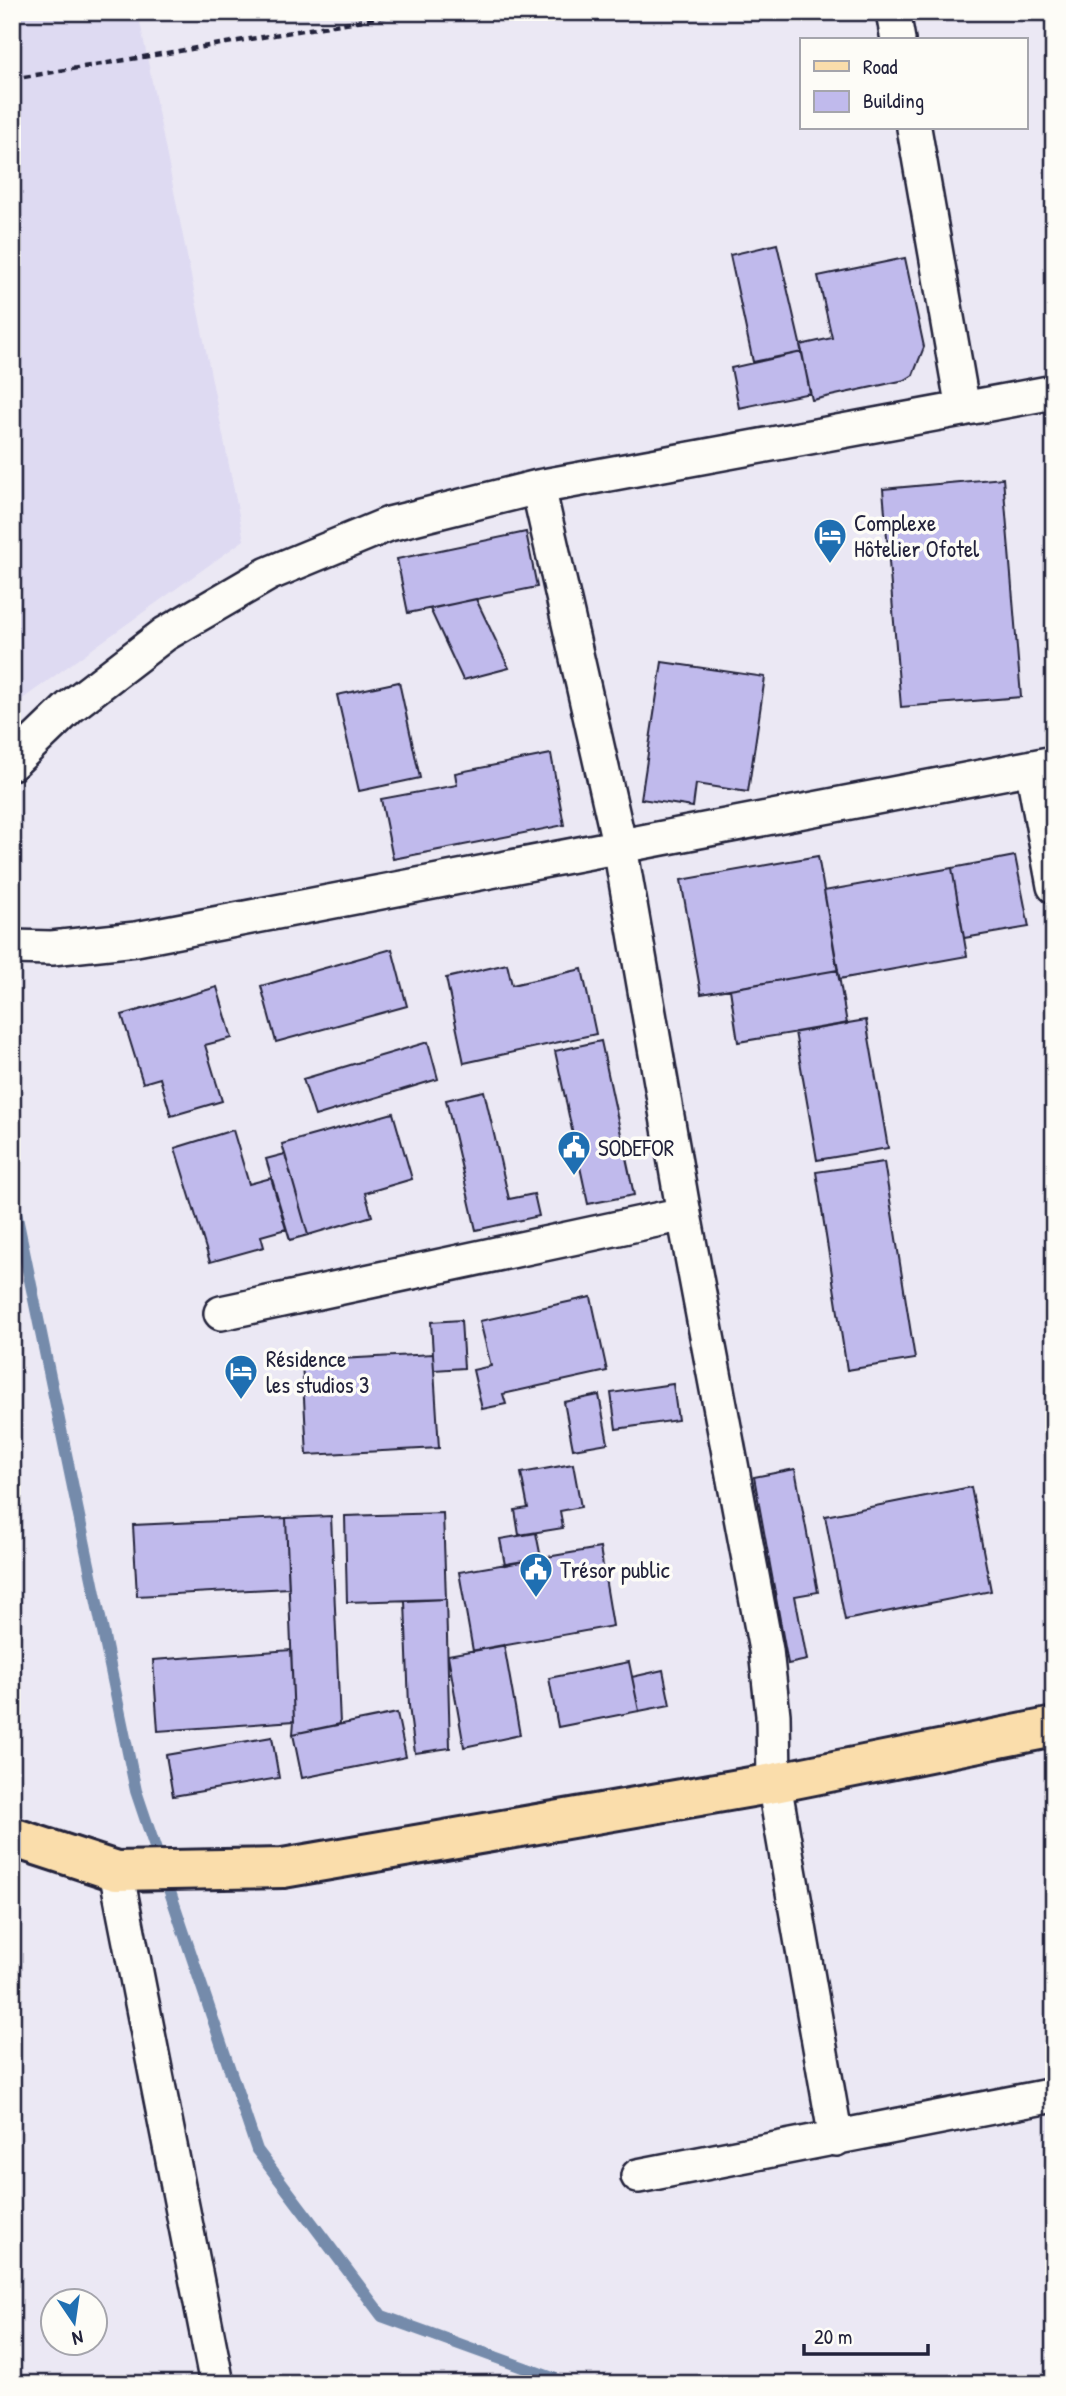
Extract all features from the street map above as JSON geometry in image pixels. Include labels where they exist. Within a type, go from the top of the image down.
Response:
[{"type":"main road","points":[[12,1837],[116,1871],[283,1868],[774,1783],[1054,1727]]},
{"type":"street","points":[[893,12],[898,38]]},
{"type":"street","points":[[914,130],[963,409]]},
{"type":"street","points":[[12,763],[69,707],[165,634],[268,574],[389,524],[538,487],[1054,392]]},
{"type":"street","points":[[538,487],[620,847],[684,1214],[766,1650],[773,1714],[774,1783],[836,2139]]},
{"type":"street","points":[[12,947],[52,948],[136,939],[1043,765],[1054,886]]},
{"type":"street","points":[[221,1313],[684,1214]]},
{"type":"street","points":[[116,1871],[217,2384]]},
{"type":"street","points":[[638,2176],[1054,2095]]},
{"type":"path","points":[[12,79],[411,12]]},
{"type":"shaded area","points":[[12,12],[138,12],[244,540],[12,709]]},
{"type":"building","points":[[777,244],[802,352],[753,362],[730,255]]},
{"type":"building","points":[[905,258],[924,347],[913,375],[905,380],[812,400],[800,345],[832,338],[818,276]]},
{"type":"building","points":[[802,352],[810,393],[739,408],[731,368]]},
{"type":"building","points":[[1003,478],[1021,697],[901,707],[883,489]]},
{"type":"building","points":[[526,532],[537,587],[408,613],[397,559]]},
{"type":"building","points":[[476,599],[509,668],[463,680],[430,609]]},
{"type":"building","points":[[662,662],[765,677],[748,792],[696,784],[693,807],[641,799]]},
{"type":"building","points":[[399,682],[420,778],[359,791],[337,695]]},
{"type":"building","points":[[551,754],[564,825],[393,859],[381,799],[457,785],[455,773]]},
{"type":"building","points":[[818,856],[838,970],[701,994],[681,880]]},
{"type":"building","points":[[1015,856],[1029,927],[964,938],[952,868]]},
{"type":"building","points":[[952,868],[967,956],[839,979],[824,891]]},
{"type":"building","points":[[392,949],[407,1006],[276,1042],[261,986]]},
{"type":"building","points":[[507,964],[512,985],[582,969],[596,1034],[464,1063],[446,978]]},
{"type":"building","points":[[838,970],[847,1024],[738,1042],[730,989]]},
{"type":"building","points":[[217,987],[232,1038],[205,1045],[222,1101],[171,1116],[160,1078],[143,1083],[122,1015]]},
{"type":"building","points":[[866,1020],[888,1148],[817,1160],[795,1032]]},
{"type":"building","points":[[601,1041],[634,1195],[588,1204],[555,1051]]},
{"type":"building","points":[[428,1042],[438,1079],[315,1116],[303,1079]]},
{"type":"building","points":[[484,1091],[509,1199],[534,1194],[539,1216],[476,1230],[446,1100]]},
{"type":"building","points":[[393,1113],[412,1179],[365,1193],[372,1216],[308,1235],[282,1144]]},
{"type":"building","points":[[233,1130],[249,1184],[271,1178],[286,1229],[261,1236],[264,1247],[210,1262],[175,1148]]},
{"type":"building","points":[[285,1154],[308,1235],[290,1240],[266,1159]]},
{"type":"building","points":[[884,1162],[915,1359],[847,1370],[816,1172]]},
{"type":"building","points":[[591,1297],[607,1371],[503,1394],[506,1404],[482,1409],[473,1370],[491,1366],[480,1321]]},
{"type":"building","points":[[461,1320],[464,1368],[434,1370],[431,1322]]},
{"type":"building","points":[[433,1354],[439,1448],[307,1455],[302,1361]]},
{"type":"building","points":[[673,1384],[678,1420],[616,1429],[611,1393]]},
{"type":"building","points":[[599,1395],[608,1443],[573,1449],[564,1402]]},
{"type":"building","points":[[573,1464],[581,1507],[560,1511],[563,1528],[519,1535],[515,1510],[528,1508],[521,1473]]},
{"type":"building","points":[[795,1469],[818,1592],[795,1596],[807,1660],[788,1664],[754,1477]]},
{"type":"building","points":[[971,1487],[991,1591],[845,1620],[825,1516]]},
{"type":"building","points":[[443,1513],[446,1599],[347,1602],[345,1516]]},
{"type":"building","points":[[331,1516],[340,1724],[293,1734],[286,1518]]},
{"type":"building","points":[[286,1518],[289,1588],[137,1596],[133,1525]]},
{"type":"building","points":[[536,1533],[541,1558],[505,1565],[500,1539]]},
{"type":"building","name":"Trésor public","points":[[600,1548],[613,1626],[473,1651],[459,1572]]},
{"type":"building","points":[[446,1599],[450,1748],[415,1753],[409,1706],[405,1601]]},
{"type":"building","points":[[504,1645],[520,1735],[464,1747],[448,1655]]},
{"type":"building","points":[[291,1650],[294,1721],[158,1731],[153,1660]]},
{"type":"building","points":[[629,1662],[639,1711],[558,1727],[549,1678]]},
{"type":"building","points":[[663,1670],[670,1705],[639,1711],[632,1677]]},
{"type":"building","points":[[397,1713],[406,1757],[302,1778],[293,1734]]},
{"type":"building","points":[[272,1737],[279,1778],[173,1796],[166,1755]]},
{"type":"waterway","points":[[14,1203],[136,1791],[257,2150],[382,2316],[569,2384]]},
{"type":"place","name":"Complexe Hôtelier Ofotel","points":[[830,565]]},
{"type":"place","name":"SODEFOR","points":[[574,1177]]},
{"type":"place","name":"Résidence les studios 3","points":[[241,1401]]},
{"type":"place","name":"Trésor public","points":[[536,1599]]}]
